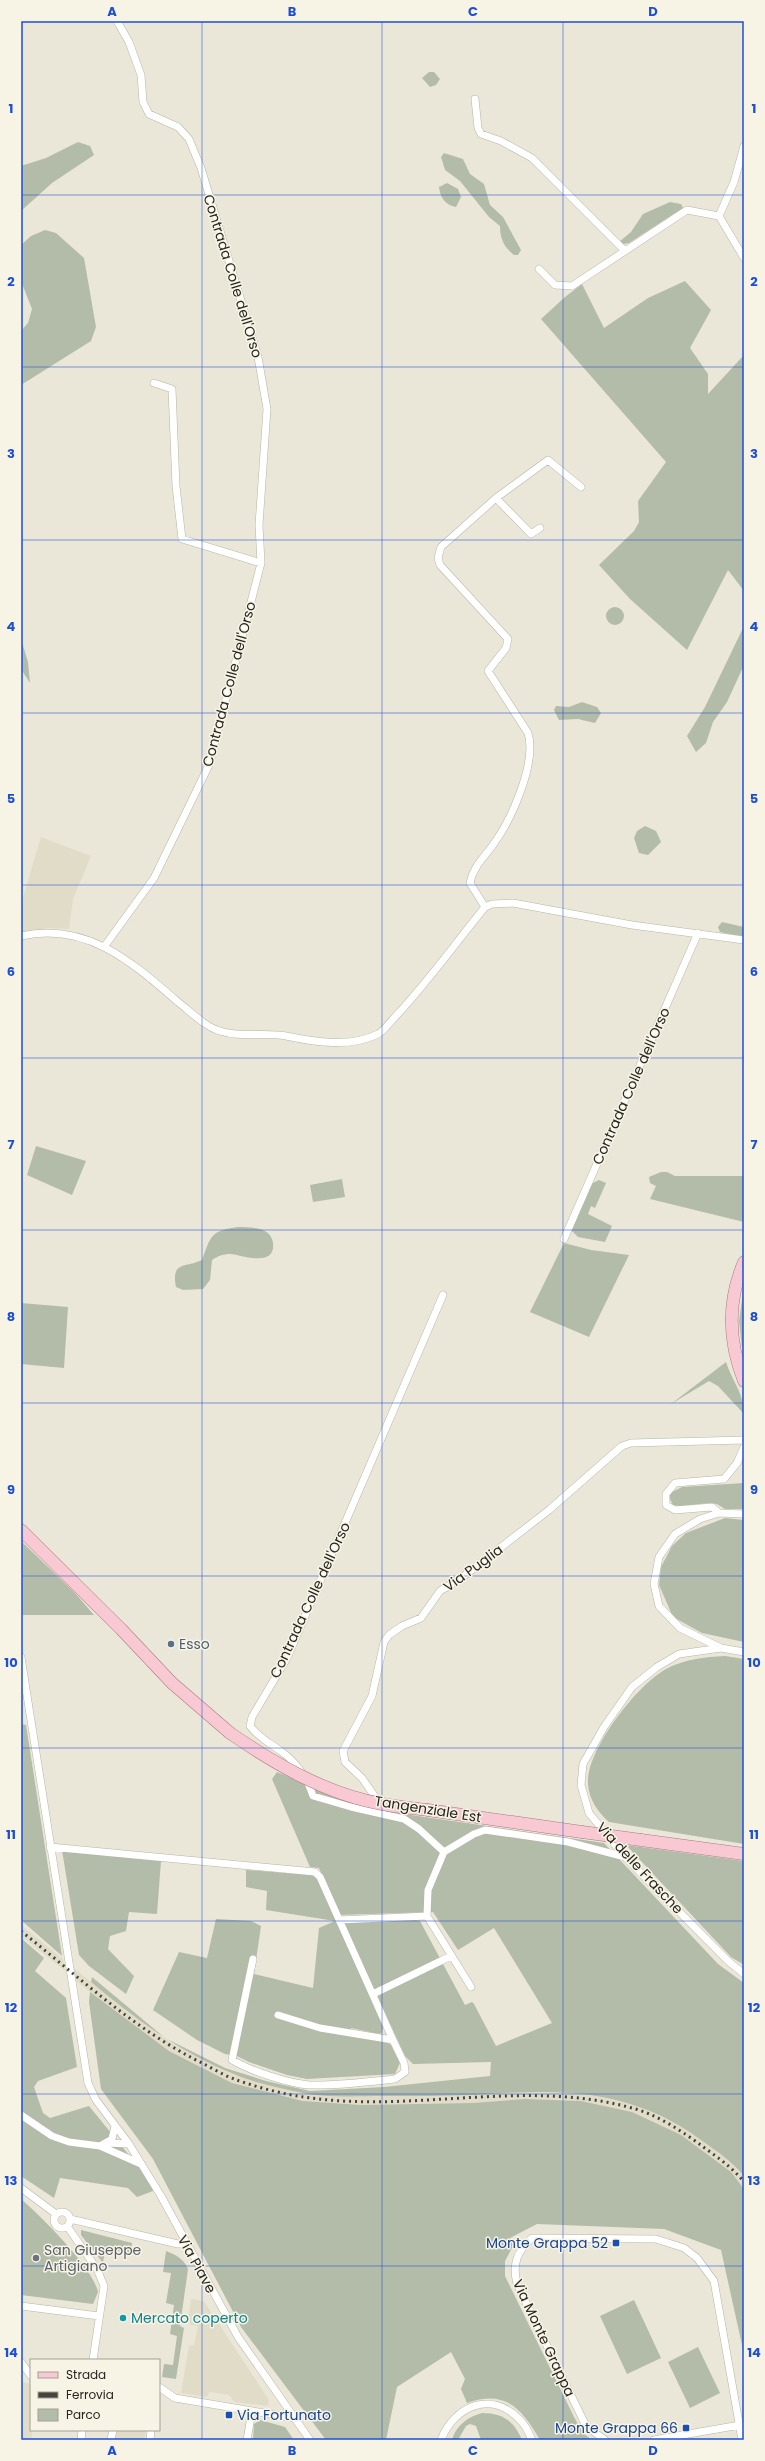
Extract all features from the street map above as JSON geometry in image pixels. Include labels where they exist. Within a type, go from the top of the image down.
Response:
[{"type":"main road","points":[[744,1262],[732,1300],[731,1324],[735,1356],[744,1381]]},
{"type":"main road","name":"Tangenziale Est","points":[[21,1530],[121,1628],[172,1683],[230,1733],[262,1755],[306,1779],[381,1804],[744,1854]]},
{"type":"street","name":"Contrada Colle dell'Orso","points":[[104,947],[154,878],[209,765],[261,562],[259,525],[267,410],[258,357],[201,168],[189,139],[178,127],[149,114],[143,102],[141,75],[129,42],[117,21]]},
{"type":"street","points":[[475,100],[478,128],[481,134],[501,141],[532,158],[625,251]]},
{"type":"street","points":[[719,216],[734,182],[744,146]]},
{"type":"street","points":[[539,269],[555,285],[572,286],[687,210],[719,216],[744,258]]},
{"type":"street","points":[[154,383],[172,389],[176,486],[182,539],[261,562]]},
{"type":"street","points":[[485,907],[470,883],[472,872],[496,842],[511,812],[524,777],[531,751],[531,743],[528,733],[488,671],[506,648],[508,639],[440,564],[438,558],[441,547],[496,498],[548,460],[581,487]]},
{"type":"street","points":[[496,498],[531,534],[540,528]]},
{"type":"street","points":[[21,936],[36,933],[59,932],[81,938],[104,947],[142,971],[194,1015],[219,1031],[241,1034],[276,1034],[316,1043],[357,1041],[379,1034],[409,1003],[485,907],[492,904],[513,903],[573,916],[744,940]]},
{"type":"street","name":"Contrada Colle dell'Orso","points":[[564,1239],[698,933]]},
{"type":"street","name":"Contrada Colle dell'Orso","points":[[443,1295],[287,1658],[252,1717],[250,1726],[256,1735],[282,1752],[295,1764],[309,1784],[313,1796],[404,1819],[419,1829],[444,1852]]},
{"type":"street","name":"Via Puglia","points":[[388,1815],[362,1778],[345,1762],[343,1751],[372,1696],[384,1642],[389,1635],[421,1618],[440,1591],[460,1579],[549,1510],[622,1446],[631,1442],[744,1440]]},
{"type":"street","points":[[719,1513],[712,1507],[675,1510],[666,1505],[666,1494],[675,1483],[724,1479],[737,1463],[744,1447]]},
{"type":"street","points":[[744,1514],[719,1513],[700,1519],[675,1534],[659,1557],[654,1584],[659,1606],[680,1628],[721,1648],[744,1652]]},
{"type":"street","name":"Via delle Frasche","points":[[721,1648],[679,1654],[656,1667],[632,1687],[604,1727],[583,1764],[581,1785],[589,1813],[625,1857],[728,1961],[744,1974]]},
{"type":"street","name":"Via Piave","points":[[21,1657],[88,2083],[96,2100],[142,2164],[238,2337],[310,2440]]},
{"type":"street","points":[[471,1987],[427,1916],[428,1890],[444,1852],[474,1834],[485,1830],[568,1842],[625,1857]]},
{"type":"street","points":[[50,1847],[315,1872],[320,1877],[373,1994],[404,2063],[405,2072],[395,2079],[308,2085],[274,2077],[232,2060],[253,1959]]},
{"type":"street","points":[[339,1920],[427,1916]]},
{"type":"street","points":[[373,1994],[451,1956]]},
{"type":"street","points":[[278,2016],[320,2028],[393,2040]]},
{"type":"street","points":[[21,2114],[52,2136],[69,2142],[129,2144]]},
{"type":"street","points":[[104,2144],[115,2132],[115,2126]]},
{"type":"street","points":[[104,2144],[142,2164]]},
{"type":"street","points":[[113,2150],[119,2151],[129,2144]]},
{"type":"street","points":[[21,2188],[56,2214]]},
{"type":"street","points":[[56,2214],[64,2212],[70,2219],[178,2244],[186,2244]]},
{"type":"street","points":[[56,2214],[54,2219],[56,2225],[62,2228],[67,2226],[70,2219]]},
{"type":"street","points":[[67,2226],[102,2279],[104,2286],[93,2359]]},
{"type":"street","name":"Via Monte Grappa","points":[[605,2440],[586,2426],[517,2284],[513,2271],[516,2259],[522,2247],[532,2238],[656,2239],[684,2248],[697,2258],[714,2281],[742,2440]]},
{"type":"street","points":[[21,2306],[99,2316]]},
{"type":"street","points":[[21,2362],[30,2375]]},
{"type":"street","points":[[160,2388],[175,2398],[294,2418]]},
{"type":"street","points":[[441,2440],[446,2425],[457,2414],[471,2406],[491,2404],[509,2410],[520,2419],[532,2440]]},
{"type":"street","points":[[247,2440],[252,2411]]},
{"type":"street","points":[[654,2440],[740,2425]]},
{"type":"shaded area","points":[[41,837],[91,856],[73,899],[69,929],[49,928],[21,933],[21,904]]},
{"type":"shaded area","points":[[21,1925],[63,1959],[65,1971],[21,1936]]},
{"type":"shaded area","points":[[74,1968],[126,2011],[173,2044],[235,2075],[305,2093],[361,2096],[472,2095],[525,2090],[582,2093],[635,2104],[685,2128],[736,2166],[744,2176],[744,2189],[731,2172],[632,2112],[581,2101],[525,2099],[472,2103],[361,2105],[303,2101],[232,2083],[169,2051],[121,2017],[75,1980]]},
{"type":"shaded area","points":[[191,2299],[204,2301],[269,2400],[268,2406],[234,2402],[229,2395],[210,2392],[207,2397],[181,2393],[189,2345],[194,2345],[198,2326],[191,2325],[188,2321]]},
{"type":"shaded area","points":[[21,2382],[30,2384],[30,2431],[32,2431],[32,2440],[21,2440]]},
{"type":"shaded area","points":[[117,2431],[146,2431],[144,2440],[115,2440]]},
{"type":"green space","points":[[429,72],[434,72],[440,79],[436,85],[430,87],[422,78]]},
{"type":"green space","points":[[78,142],[90,146],[94,155],[52,183],[21,211],[21,166],[46,158]]},
{"type":"green space","points":[[444,153],[463,159],[470,174],[484,184],[490,205],[503,217],[521,250],[518,255],[514,255],[505,246],[501,235],[500,226],[489,217],[460,181],[445,170],[441,157]]},
{"type":"green space","points":[[447,183],[458,189],[461,197],[456,207],[446,202],[441,194],[439,187]]},
{"type":"green space","points":[[670,202],[681,204],[683,208],[629,243],[624,244],[619,242],[631,232],[643,214]]},
{"type":"green space","points":[[45,230],[56,233],[84,258],[96,327],[91,341],[21,385],[21,331],[28,323],[32,309],[21,281],[21,245],[31,236]]},
{"type":"green space","points":[[685,281],[711,310],[690,348],[708,374],[708,394],[744,355],[744,591],[728,570],[687,650],[630,599],[599,565],[634,531],[639,522],[638,501],[666,462],[541,319],[582,284],[604,328],[648,298]]},
{"type":"green space","points":[[611,607],[619,607],[624,612],[622,623],[619,625],[611,625],[606,620],[606,612]]},
{"type":"green space","points":[[744,626],[744,665],[727,702],[713,722],[706,743],[696,752],[687,736],[705,707]]},
{"type":"green space","points":[[21,639],[28,662],[30,683],[21,669]]},
{"type":"green space","points":[[582,702],[597,707],[601,713],[595,723],[578,719],[559,720],[554,710],[556,706],[569,707]]},
{"type":"green space","points":[[645,826],[656,831],[661,842],[648,855],[639,853],[634,838],[637,831]]},
{"type":"green space","points":[[722,922],[744,927],[744,937],[720,932],[718,927]]},
{"type":"green space","points":[[36,1146],[86,1161],[72,1195],[27,1175]]},
{"type":"green space","points":[[661,1172],[667,1172],[675,1176],[744,1176],[744,1222],[650,1199],[656,1186],[650,1183],[649,1177]]},
{"type":"green space","points":[[342,1179],[345,1197],[313,1202],[310,1185]]},
{"type":"green space","points":[[599,1180],[606,1183],[595,1208],[591,1206],[588,1214],[612,1226],[605,1242],[578,1237],[570,1229],[589,1185]]},
{"type":"green space","points":[[238,1227],[260,1229],[269,1234],[273,1243],[272,1251],[269,1256],[256,1258],[225,1254],[216,1257],[212,1260],[210,1280],[203,1289],[183,1290],[176,1287],[175,1279],[178,1269],[185,1265],[202,1260],[207,1245],[217,1233],[222,1230]]},
{"type":"green space","points":[[564,1243],[591,1250],[629,1255],[589,1337],[530,1312]]},
{"type":"green space","points":[[744,1285],[744,1346],[742,1348],[739,1321]]},
{"type":"green space","points":[[21,1303],[68,1307],[64,1368],[21,1364]]},
{"type":"green space","points":[[726,1362],[740,1393],[744,1414],[718,1386],[709,1381],[671,1404]]},
{"type":"green space","points":[[744,1483],[744,1509],[725,1509],[717,1504],[710,1503],[680,1506],[673,1505],[670,1499],[670,1493],[682,1487]]},
{"type":"green space","points":[[725,1518],[744,1520],[744,1642],[702,1633],[673,1617],[659,1585],[661,1567],[672,1546],[686,1533]]},
{"type":"green space","points":[[21,1541],[74,1592],[94,1615],[21,1615]]},
{"type":"green space","points":[[725,1656],[744,1659],[744,1844],[609,1822],[601,1814],[592,1800],[588,1784],[590,1770],[595,1754],[615,1720],[641,1689],[654,1677],[666,1669],[695,1659]]},
{"type":"green space","points":[[21,1724],[26,1725],[62,1956],[21,1920]]},
{"type":"green space","points":[[277,1772],[342,1799],[404,1814],[604,1843],[718,1964],[744,1983],[744,2176],[724,2156],[674,2123],[647,2110],[619,2101],[592,2095],[534,2092],[429,2096],[313,2095],[268,2085],[242,2077],[214,2066],[167,2039],[225,2068],[266,2081],[310,2091],[384,2087],[490,2076],[491,2062],[413,2064],[405,2056],[343,1922],[420,1921],[465,2005],[472,2002],[474,2004],[496,2046],[552,2023],[494,1928],[458,1950],[433,1912],[339,1915],[319,1868],[310,1867],[272,1779]]},
{"type":"green space","points":[[626,1845],[744,1861],[744,1965],[731,1957]]},
{"type":"green space","points":[[62,1850],[161,1861],[157,1914],[129,1912],[126,1931],[110,1936],[108,1949],[134,1976],[126,1994],[89,1966],[79,1955]]},
{"type":"green space","points":[[246,1870],[311,1875],[317,1878],[383,2027],[382,2033],[379,2034],[351,2028],[350,2035],[387,2042],[391,2045],[400,2063],[395,2074],[307,2079],[287,2075],[249,2062],[237,2056],[225,2054],[197,2040],[153,2010],[179,1952],[207,1958],[216,1919],[251,1921],[261,1926],[254,1974],[313,1988],[319,1928],[335,1921],[266,1910],[267,1891],[246,1887]]},
{"type":"green space","points":[[21,1938],[44,1958],[35,1971],[66,1998],[77,2067],[38,2081],[34,2087],[43,2113],[50,2118],[89,2106],[147,2177],[153,2191],[137,2197],[128,2188],[60,2178],[54,2198],[21,2176]]},
{"type":"green space","points":[[92,1977],[164,2037],[124,2009],[91,1982]]},
{"type":"green space","points":[[90,1992],[169,2051],[232,2083],[303,2101],[361,2105],[472,2103],[525,2099],[581,2101],[632,2112],[681,2135],[731,2172],[744,2189],[744,2354],[721,2250],[664,2229],[537,2224],[510,2238],[513,2246],[505,2261],[505,2276],[574,2417],[583,2433],[592,2440],[540,2440],[519,2411],[502,2400],[481,2399],[467,2403],[461,2389],[465,2379],[451,2352],[397,2387],[386,2440],[326,2440],[241,2327],[153,2159],[101,2089],[89,2002]]},
{"type":"green space","points":[[21,2199],[41,2217],[87,2270],[98,2292],[93,2304],[21,2295]]},
{"type":"green space","points":[[81,2230],[132,2243],[131,2253],[105,2249],[103,2263],[81,2235]]},
{"type":"green space","points":[[166,2251],[179,2258],[188,2269],[180,2326],[184,2328],[176,2379],[162,2377],[164,2364],[173,2365],[177,2336],[170,2334],[174,2305],[166,2303],[171,2273],[163,2272]]},
{"type":"green space","points":[[634,2300],[661,2358],[627,2374],[600,2316]]},
{"type":"green space","points":[[698,2347],[720,2393],[690,2408],[668,2362]]},
{"type":"green space","points":[[482,2413],[489,2413],[507,2419],[519,2433],[522,2440],[481,2440],[476,2426],[470,2424],[466,2426],[458,2440],[452,2440],[456,2430],[463,2422]]},
{"type":"green space","points":[[260,2420],[285,2427],[294,2440],[253,2440],[254,2424]]},
{"type":"railway","points":[[21,1931],[108,2002],[154,2035],[177,2050],[242,2082],[296,2096],[345,2101],[386,2102],[509,2096],[551,2096],[591,2100],[632,2108],[650,2114],[686,2135],[719,2158],[744,2182]]},
{"type":"place","name":"Esso","points":[[171,1644]]},
{"type":"place","name":"Monte Grappa 52","points":[[616,2243]]},
{"type":"place","name":"San Giuseppe Artigiano","points":[[36,2258]]},
{"type":"place","name":"Mercato coperto","points":[[123,2318]]},
{"type":"place","name":"Via Fortunato","points":[[229,2415]]},
{"type":"place","name":"Monte Grappa 66","points":[[686,2428]]}]
